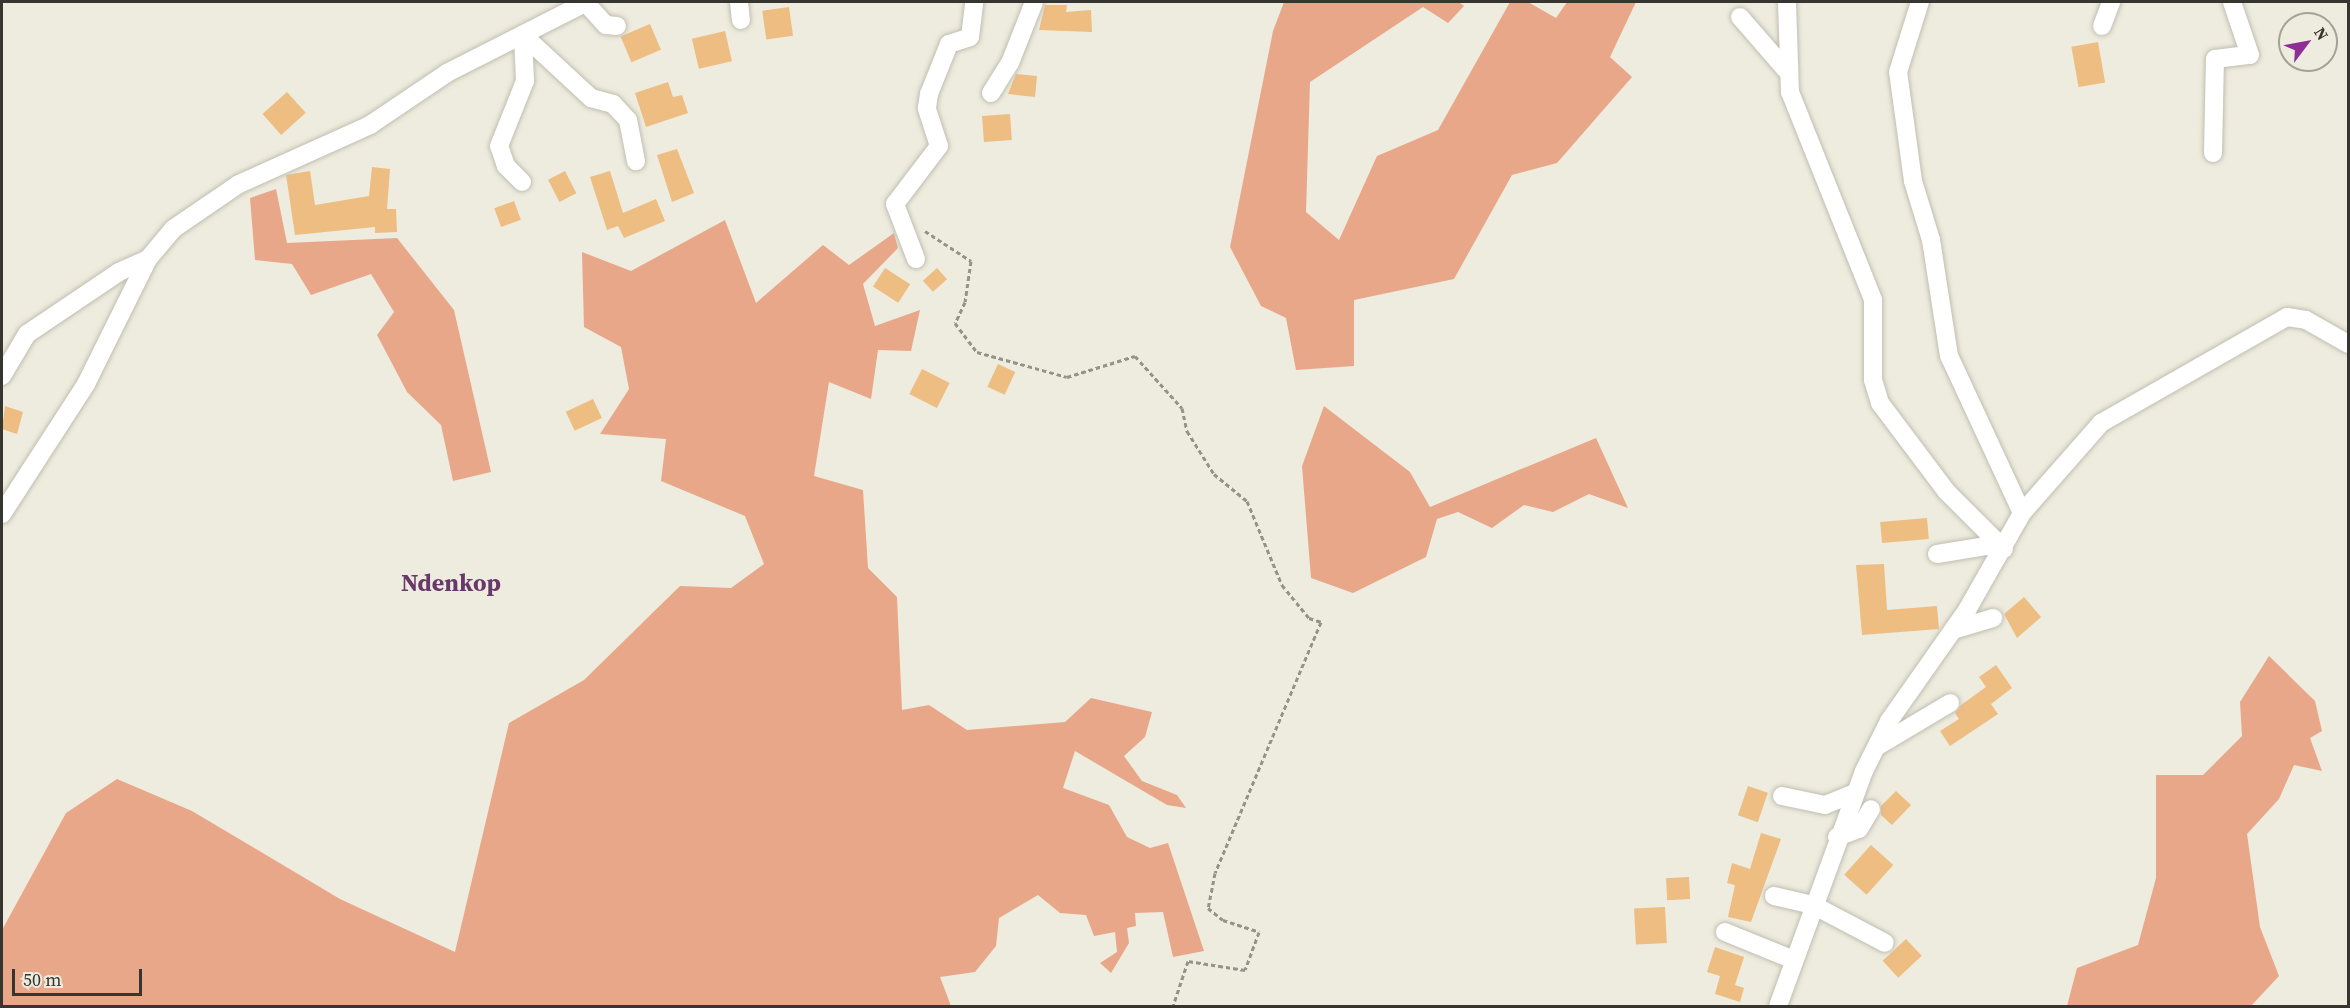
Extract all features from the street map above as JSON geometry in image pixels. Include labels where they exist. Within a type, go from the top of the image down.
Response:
[{"type":"street","points":[[2,514],[86,384],[148,259],[173,229],[239,184],[370,125],[447,73],[523,35],[560,8],[586,2],[606,26],[617,27]]},
{"type":"street","points":[[739,2],[741,20]]},
{"type":"street","points":[[916,259],[895,213],[903,191],[939,146],[927,108],[929,94],[949,44],[970,37],[974,2]]},
{"type":"street","points":[[991,93],[1011,63],[1034,2]]},
{"type":"street","points":[[1787,2],[1786,70],[1800,128],[1873,300],[1873,380],[1880,404],[1946,491],[2001,546]]},
{"type":"street","points":[[1920,2],[1898,72],[1913,181],[1931,240],[1949,356],[2022,513]]},
{"type":"street","points":[[2102,26],[2111,2]]},
{"type":"street","points":[[2213,153],[2215,59],[2250,55],[2232,2]]},
{"type":"street","points":[[1740,17],[1786,70]]},
{"type":"street","points":[[523,35],[544,61],[628,120],[636,161]]},
{"type":"street","points":[[522,182],[506,166],[499,146],[525,81],[523,35]]},
{"type":"street","points":[[2,376],[27,334],[119,272],[148,259]]},
{"type":"street","points":[[1778,1006],[1837,837],[1878,746],[1953,630],[2022,513],[2101,423],[2287,317],[2306,320],[2349,344]]},
{"type":"street","points":[[1937,554],[2001,546]]},
{"type":"street","points":[[1953,630],[1993,618]]},
{"type":"street","points":[[1878,746],[1950,704]]},
{"type":"street","points":[[1782,796],[1825,805],[1855,793]]},
{"type":"street","points":[[1837,837],[1858,829],[1871,809]]},
{"type":"street","points":[[1774,896],[1813,904],[1885,944]]},
{"type":"street","points":[[1725,932],[1794,960]]},
{"type":"path","points":[[895,213],[971,261],[965,302],[955,323],[977,352],[1067,377],[1135,356],[1182,408],[1188,431],[1214,474],[1247,501],[1282,585],[1309,618],[1321,622],[1215,873],[1208,908],[1223,920],[1259,932],[1245,970],[1188,961],[1173,1006]]},
{"type":"shaded area","points":[[1284,2],[1459,2],[1464,6],[1448,23],[1423,7],[1310,82],[1306,212],[1339,240],[1377,156],[1438,130],[1510,2],[1528,2],[1556,18],[1567,2],[1636,2],[1610,57],[1632,77],[1557,163],[1512,175],[1454,279],[1354,300],[1354,366],[1296,370],[1286,318],[1261,306],[1230,247],[1273,31]]},
{"type":"shaded area","points":[[276,189],[287,243],[397,238],[454,310],[491,472],[453,481],[441,425],[407,392],[377,335],[394,312],[371,274],[311,295],[292,264],[255,260],[250,198]]},
{"type":"shaded area","points":[[725,220],[756,303],[823,245],[849,265],[894,233],[898,248],[863,284],[875,326],[920,310],[911,351],[878,350],[871,399],[829,382],[814,476],[863,490],[868,568],[897,597],[902,710],[929,705],[967,730],[1065,722],[1091,698],[1152,712],[1145,737],[1124,756],[1142,781],[1177,795],[1186,808],[1167,805],[1075,751],[1063,788],[1109,805],[1127,837],[1150,848],[1168,843],[1204,951],[1173,957],[1163,912],[1135,913],[1136,926],[1127,928],[1129,943],[1111,973],[1100,963],[1117,952],[1115,932],[1094,936],[1086,915],[1060,913],[1038,895],[999,918],[996,946],[975,972],[940,977],[951,1006],[2,1006],[2,930],[66,813],[117,779],[192,811],[340,899],[455,952],[509,723],[584,680],[680,586],[731,588],[764,564],[745,516],[661,481],[666,439],[600,434],[629,389],[621,347],[584,327],[582,252],[631,271]]},
{"type":"shaded area","points":[[1324,406],[1410,472],[1430,507],[1596,438],[1628,508],[1589,494],[1553,512],[1524,505],[1492,528],[1458,512],[1437,519],[1426,557],[1353,593],[1311,578],[1302,466]]},
{"type":"shaded area","points":[[2269,656],[2315,701],[2322,731],[2310,738],[2322,771],[2294,765],[2279,799],[2247,834],[2260,927],[2279,976],[2251,1006],[2067,1006],[2077,968],[2138,945],[2156,878],[2156,775],[2203,775],[2242,736],[2240,702]]},
{"type":"building","points":[[1045,5],[1067,5],[1066,12],[1091,10],[1092,32],[1039,30]]},
{"type":"building","points":[[789,7],[793,36],[766,39],[762,11]]},
{"type":"building","points":[[650,24],[661,50],[631,62],[621,37]]},
{"type":"building","points":[[725,31],[732,61],[699,69],[692,39]]},
{"type":"building","points":[[2098,42],[2105,82],[2079,87],[2071,47]]},
{"type":"building","points":[[1016,74],[1037,76],[1035,97],[1008,94]]},
{"type":"building","points":[[668,82],[673,97],[682,95],[688,113],[646,127],[635,93]]},
{"type":"building","points":[[287,92],[306,113],[281,135],[262,114]]},
{"type":"building","points":[[1010,114],[1012,140],[984,142],[982,116]]},
{"type":"building","points":[[677,149],[694,193],[672,202],[657,155]]},
{"type":"building","points":[[372,167],[390,169],[387,209],[396,209],[397,232],[375,233],[375,227],[295,235],[286,175],[310,171],[315,205],[369,196]]},
{"type":"building","points":[[565,171],[576,193],[559,202],[548,180]]},
{"type":"building","points":[[610,171],[623,213],[656,199],[665,221],[624,238],[618,226],[607,230],[590,177]]},
{"type":"building","points":[[514,201],[521,220],[501,227],[494,208]]},
{"type":"building","points":[[885,268],[910,284],[898,303],[873,286]]},
{"type":"building","points":[[937,268],[947,279],[933,292],[923,281]]},
{"type":"building","points":[[998,364],[1015,372],[1005,395],[987,387]]},
{"type":"building","points":[[922,369],[950,383],[937,408],[909,394]]},
{"type":"building","points":[[593,399],[602,418],[575,431],[566,412]]},
{"type":"building","points":[[5,406],[23,412],[17,434],[2,429]]},
{"type":"building","points":[[1927,518],[1929,539],[1882,543],[1880,522]]},
{"type":"building","points":[[1884,564],[1887,610],[1937,606],[1939,629],[1862,635],[1856,565]]},
{"type":"building","points":[[2024,597],[2041,617],[2017,638],[2004,614]]},
{"type":"building","points":[[1996,665],[2012,688],[1991,704],[1998,714],[1950,746],[1940,731],[1959,719],[1955,713],[1961,705],[1986,687],[1979,677]]},
{"type":"building","points":[[1748,786],[1768,793],[1758,822],[1738,815]]},
{"type":"building","points":[[1896,791],[1911,805],[1892,825],[1881,815],[1881,806]]},
{"type":"building","points":[[1761,833],[1781,839],[1751,922],[1728,917],[1735,885],[1727,883],[1732,863],[1750,869]]},
{"type":"building","points":[[1871,845],[1893,865],[1867,895],[1844,875]]},
{"type":"building","points":[[1689,877],[1690,899],[1667,900],[1666,878]]},
{"type":"building","points":[[1665,907],[1667,943],[1636,945],[1634,909]]},
{"type":"building","points":[[1906,939],[1922,956],[1898,978],[1883,961]]},
{"type":"building","points":[[1715,947],[1744,957],[1735,985],[1744,988],[1740,1002],[1715,994],[1720,976],[1707,972]]},
{"type":"district","name":"Ndenkop","points":[[451,583]]}]
